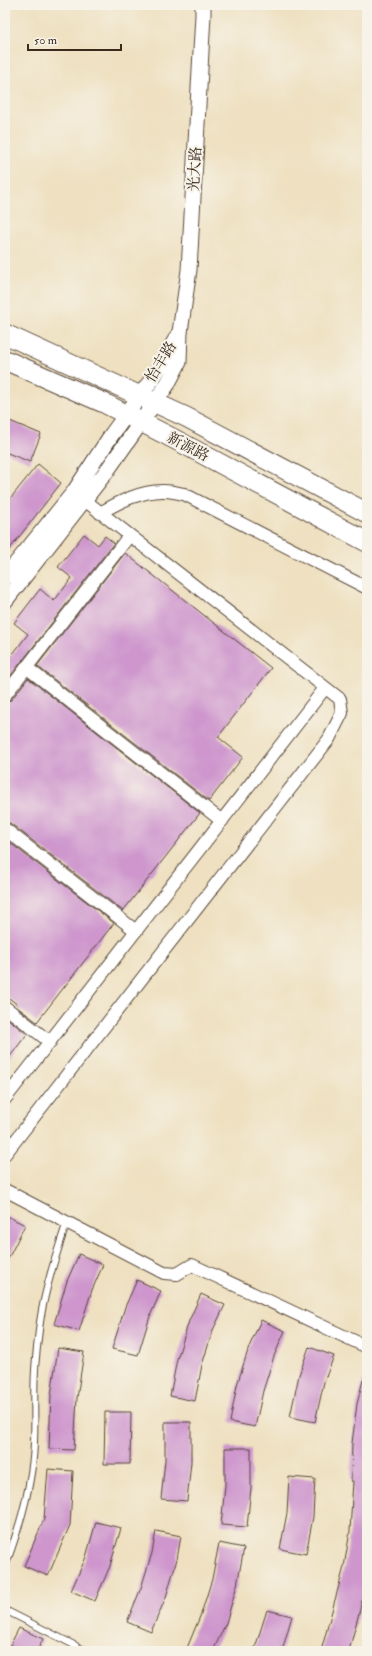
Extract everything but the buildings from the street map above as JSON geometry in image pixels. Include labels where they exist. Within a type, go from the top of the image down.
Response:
[{"type":"main road","name":"新源路","points":[[5,334],[186,417],[367,513]]},
{"type":"main road","name":"新源路","points":[[5,360],[134,419],[367,542]]},
{"type":"street","name":"光大路","points":[[180,332],[189,270],[204,15],[202,5]]},
{"type":"street","name":"怡丰路","points":[[5,601],[148,399],[152,378],[180,332]]},
{"type":"street","points":[[100,513],[119,502],[141,494],[165,491],[184,494],[367,588]]},
{"type":"street","name":"怡丰路","points":[[5,577],[79,496]]},
{"type":"street","points":[[5,1154],[329,739],[342,714],[340,699],[79,496]]},
{"type":"street","points":[[5,695],[129,536]]},
{"type":"street","points":[[26,668],[222,821]]},
{"type":"street","points":[[5,1099],[325,688]]},
{"type":"street","points":[[5,829],[136,931]]},
{"type":"street","points":[[5,1007],[50,1042]]},
{"type":"street","points":[[5,1190],[164,1273],[177,1274],[192,1265],[367,1347]]},
{"type":"lane","points":[[5,1567],[27,1496],[33,1452],[35,1422],[35,1371],[40,1320],[51,1271],[67,1222]]},
{"type":"lane","points":[[5,1610],[86,1651]]}]
